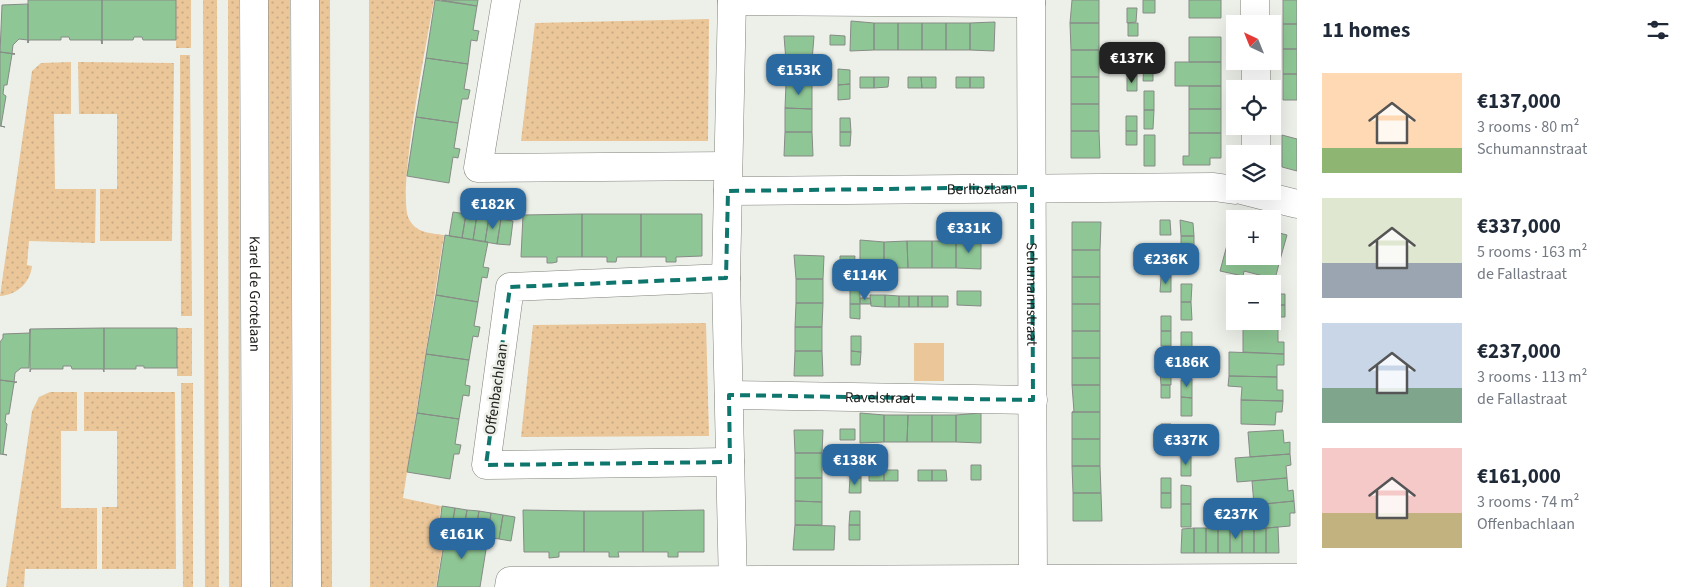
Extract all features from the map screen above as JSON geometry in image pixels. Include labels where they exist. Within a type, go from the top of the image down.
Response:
[{"type":"street","name":"Karel de Grotelaan","points":[[254,0],[256,587]]},
{"type":"street","points":[[305,0],[307,587]]},
{"type":"street","points":[[506,0],[478,168],[728,179]]},
{"type":"street","points":[[1255,0],[1255,15]]},
{"type":"street","points":[[733,583],[726,278],[732,1],[1032,2]]},
{"type":"street","name":"Schumannstraat","points":[[1032,2],[1033,583]]},
{"type":"street","name":"Berliozlaan","points":[[728,179],[1032,187],[1226,188]]},
{"type":"street","name":"Berliozlaan","points":[[1281,200],[1297,204]]},
{"type":"street","name":"Offenbachlaan","points":[[726,278],[510,287],[486,465],[730,462]]},
{"type":"street","name":"Ravelstraat","points":[[729,395],[1033,400]]},
{"type":"street","points":[[509,587],[510,581],[1033,583],[1297,578]]},
{"type":"highlighted area","points":[[1032,187],[1033,400],[729,395],[730,462],[486,465],[510,287],[726,278],[728,191]]},
{"type":"shaded area","points":[[176,0],[191,0],[191,48],[176,48]]},
{"type":"shaded area","points":[[203,0],[217,0],[219,587],[205,587]]},
{"type":"shaded area","points":[[228,0],[239,0],[241,587],[229,587]]},
{"type":"shaded area","points":[[266,0],[290,0],[292,587],[269,587]]},
{"type":"shaded area","points":[[319,0],[330,0],[332,587],[321,587]]},
{"type":"shaded area","points":[[369,0],[434,0],[414,114],[406,204],[409,219],[415,227],[424,232],[444,235],[403,498],[441,506],[439,524],[446,526],[436,587],[370,587]]},
{"type":"shaded area","points":[[709,19],[708,141],[521,141],[535,23]]},
{"type":"shaded area","points":[[180,55],[190,55],[192,316],[181,316]]},
{"type":"shaded area","points":[[71,62],[71,114],[54,114],[55,189],[96,189],[95,243],[29,241],[27,265],[32,266],[29,278],[17,291],[0,296],[32,71],[41,63]]},
{"type":"shaded area","points":[[78,62],[174,63],[172,241],[100,241],[100,189],[117,189],[117,114],[79,114]]},
{"type":"shaded area","points":[[706,323],[709,436],[521,437],[533,325]]},
{"type":"shaded area","points":[[177,328],[192,328],[192,376],[177,376]]},
{"type":"shaded area","points":[[914,343],[944,343],[944,381],[914,381]]},
{"type":"shaded area","points":[[181,383],[193,383],[193,587],[183,587]]},
{"type":"shaded area","points":[[50,392],[77,392],[77,431],[61,431],[61,508],[97,508],[97,569],[25,569],[24,587],[6,587],[32,411],[39,397]]},
{"type":"shaded area","points":[[84,392],[175,392],[176,569],[102,569],[102,507],[117,507],[117,431],[84,431]]},
{"type":"building","points":[[28,0],[102,0],[102,44],[101,40],[70,40],[69,37],[61,37],[61,40],[29,40],[28,43]]},
{"type":"building","points":[[102,0],[176,0],[176,40],[143,40],[142,37],[134,37],[133,40],[102,40]]},
{"type":"building","points":[[435,0],[477,6],[473,30],[479,31],[477,41],[471,40],[468,64],[426,58]]},
{"type":"building","points":[[441,0],[478,0],[477,6]]},
{"type":"building","points":[[1072,0],[1099,0],[1099,23],[1070,23]]},
{"type":"building","points":[[1143,0],[1155,0],[1155,13],[1143,13]]},
{"type":"building","points":[[1189,0],[1221,0],[1221,18],[1189,18]]},
{"type":"building","points":[[1283,0],[1297,0],[1297,24],[1283,24]]},
{"type":"building","points":[[28,4],[28,40],[19,39],[13,45],[12,53],[15,54],[0,52],[2,5]]},
{"type":"building","points":[[1127,8],[1137,8],[1136,22],[1127,23]]},
{"type":"building","points":[[851,21],[874,23],[874,50],[850,51]]},
{"type":"building","points":[[995,22],[994,51],[970,50],[970,23]]},
{"type":"building","points":[[874,23],[898,23],[898,50],[874,50]]},
{"type":"building","points":[[898,23],[922,23],[922,50],[898,50]]},
{"type":"building","points":[[922,23],[946,23],[946,50],[922,50]]},
{"type":"building","points":[[946,23],[970,23],[970,50],[946,50]]},
{"type":"building","points":[[1070,23],[1099,23],[1099,50],[1071,50]]},
{"type":"building","points":[[1128,23],[1138,23],[1138,36],[1128,36]]},
{"type":"building","points":[[1283,24],[1297,24],[1297,49],[1283,49]]},
{"type":"building","points":[[830,35],[845,36],[845,45],[830,45]]},
{"type":"building","points":[[784,36],[814,36],[812,61],[786,61]]},
{"type":"building","points":[[1189,37],[1221,37],[1221,62],[1189,62]]},
{"type":"building","points":[[1144,43],[1154,43],[1153,62],[1144,62]]},
{"type":"building","points":[[1283,49],[1297,49],[1297,74],[1283,74]]},
{"type":"building","points":[[1071,50],[1099,50],[1099,77],[1071,77]]},
{"type":"building","points":[[0,52],[15,54],[12,54],[7,85],[4,85],[3,94],[6,96],[1,126],[5,127],[0,126]]},
{"type":"building","points":[[426,58],[468,64],[464,89],[470,90],[468,99],[462,99],[458,123],[416,117]]},
{"type":"building","points":[[786,61],[812,61],[812,84],[786,84]]},
{"type":"building","points":[[1126,61],[1137,62],[1137,76],[1127,76]]},
{"type":"building","points":[[1144,62],[1153,62],[1153,81],[1143,81]]},
{"type":"building","points":[[1175,62],[1221,62],[1221,86],[1175,86]]},
{"type":"building","points":[[838,69],[850,70],[850,84],[838,85]]},
{"type":"building","points":[[1283,74],[1297,74],[1297,100],[1283,100]]},
{"type":"building","points":[[1127,76],[1137,76],[1137,91],[1127,91]]},
{"type":"building","points":[[860,77],[874,77],[874,88],[860,88]]},
{"type":"building","points":[[874,77],[889,77],[888,87],[874,88]]},
{"type":"building","points":[[908,77],[921,77],[922,88],[908,88]]},
{"type":"building","points":[[921,77],[936,77],[936,88],[922,88]]},
{"type":"building","points":[[956,77],[970,77],[970,88],[956,88]]},
{"type":"building","points":[[970,77],[984,77],[984,88],[970,88]]},
{"type":"building","points":[[1071,77],[1099,77],[1099,104],[1071,104]]},
{"type":"building","points":[[786,84],[812,84],[812,109],[785,108]]},
{"type":"building","points":[[850,84],[850,99],[838,100],[838,85]]},
{"type":"building","points":[[1189,86],[1221,86],[1221,109],[1189,109]]},
{"type":"building","points":[[1144,91],[1154,91],[1154,110],[1144,110]]},
{"type":"building","points":[[1071,104],[1099,104],[1099,131],[1071,131]]},
{"type":"building","points":[[785,108],[812,109],[812,132],[785,132]]},
{"type":"building","points":[[1189,109],[1221,109],[1221,133],[1189,133]]},
{"type":"building","points":[[1144,110],[1154,110],[1153,129],[1144,129]]},
{"type":"building","points":[[1126,116],[1137,116],[1137,131],[1126,131]]},
{"type":"building","points":[[416,117],[458,123],[454,148],[460,149],[458,158],[453,157],[449,183],[407,176]]},
{"type":"building","points":[[840,118],[850,118],[851,132],[840,132]]},
{"type":"building","points":[[1071,131],[1099,131],[1100,158],[1071,158]]},
{"type":"building","points":[[1126,131],[1137,131],[1137,145],[1126,145]]},
{"type":"building","points":[[785,132],[812,132],[813,156],[784,156]]},
{"type":"building","points":[[840,132],[851,132],[850,146],[840,146]]},
{"type":"building","points":[[1189,133],[1221,133],[1221,158],[1210,158],[1210,165],[1183,165],[1183,156],[1189,156]]},
{"type":"building","points":[[1144,135],[1155,135],[1155,166],[1144,166]]},
{"type":"building","points":[[1282,135],[1297,139],[1297,171],[1282,167]]},
{"type":"building","points":[[453,212],[466,214],[462,238],[449,236]]},
{"type":"building","points":[[466,214],[477,215],[473,240],[462,238]]},
{"type":"building","points":[[582,214],[582,257],[557,257],[557,262],[547,263],[547,257],[521,257],[523,215]]},
{"type":"building","points":[[582,214],[641,214],[641,257],[617,257],[616,262],[607,262],[607,257],[582,257]]},
{"type":"building","points":[[641,214],[702,214],[702,256],[676,257],[676,262],[666,262],[666,257],[641,257]]},
{"type":"building","points":[[477,215],[489,217],[485,242],[473,240]]},
{"type":"building","points":[[489,217],[501,219],[497,244],[485,242]]},
{"type":"building","points":[[501,219],[513,221],[510,245],[497,244]]},
{"type":"building","points":[[1160,220],[1170,220],[1171,235],[1160,235]]},
{"type":"building","points":[[1180,220],[1193,223],[1194,236],[1181,236]]},
{"type":"building","points":[[1072,222],[1101,222],[1100,250],[1072,250]]},
{"type":"building","points":[[1281,233],[1287,235],[1281,256]]},
{"type":"building","points":[[445,235],[488,242],[483,267],[489,268],[487,278],[482,277],[478,302],[436,295]]},
{"type":"building","points":[[1181,236],[1194,236],[1194,256],[1181,256]]},
{"type":"building","points":[[860,240],[884,242],[884,268],[860,270]]},
{"type":"building","points":[[981,240],[981,269],[956,268],[956,241]]},
{"type":"building","points":[[907,241],[932,241],[932,268],[908,268]]},
{"type":"building","points":[[907,241],[908,268],[884,268],[884,242]]},
{"type":"building","points":[[932,241],[956,241],[956,268],[932,268]]},
{"type":"building","points":[[1226,249],[1226,265],[1279,265],[1276,275],[1260,275],[1244,271],[1243,275],[1238,275],[1220,271]]},
{"type":"building","points":[[1072,250],[1100,250],[1100,277],[1072,277]]},
{"type":"building","points":[[794,255],[824,256],[823,279],[796,279]]},
{"type":"building","points":[[840,256],[855,256],[854,265],[840,266]]},
{"type":"building","points":[[1160,262],[1171,262],[1171,277],[1161,277]]},
{"type":"building","points":[[1072,277],[1100,277],[1100,304],[1072,304]]},
{"type":"building","points":[[1161,277],[1171,277],[1171,292],[1160,292]]},
{"type":"building","points":[[796,279],[823,279],[823,303],[796,303]]},
{"type":"building","points":[[1181,284],[1192,284],[1191,302],[1181,302]]},
{"type":"building","points":[[850,290],[860,290],[860,304],[850,304]]},
{"type":"building","points":[[957,291],[981,291],[981,306],[957,305]]},
{"type":"building","points":[[1281,294],[1285,294],[1285,305],[1281,305]]},
{"type":"building","points":[[436,295],[478,302],[474,326],[480,327],[478,337],[473,336],[469,360],[426,354]]},
{"type":"building","points":[[870,295],[885,295],[885,307],[871,306]]},
{"type":"building","points":[[885,295],[899,296],[899,307],[885,307]]},
{"type":"building","points":[[899,296],[909,296],[909,307],[899,307]]},
{"type":"building","points":[[909,296],[918,296],[918,307],[909,307]]},
{"type":"building","points":[[918,296],[932,296],[932,307],[918,307]]},
{"type":"building","points":[[932,296],[948,296],[948,307],[932,307]]},
{"type":"building","points":[[860,298],[870,298],[871,304],[860,304]]},
{"type":"building","points":[[1181,302],[1191,302],[1192,320],[1181,320]]},
{"type":"building","points":[[796,303],[823,303],[822,327],[795,327]]},
{"type":"building","points":[[850,304],[860,304],[860,319],[850,318]]},
{"type":"building","points":[[1072,304],[1100,304],[1100,331],[1072,331]]},
{"type":"building","points":[[1281,305],[1285,305],[1285,317],[1281,317]]},
{"type":"building","points":[[1161,316],[1171,316],[1171,331],[1161,331]]},
{"type":"building","points":[[795,327],[822,327],[822,351],[795,351]]},
{"type":"building","points":[[104,328],[104,372],[103,369],[72,369],[71,366],[63,366],[63,369],[31,369],[30,372],[30,329]]},
{"type":"building","points":[[104,328],[177,328],[177,368],[144,368],[144,366],[136,366],[136,369],[104,369]]},
{"type":"building","points":[[1243,330],[1278,330],[1278,342],[1284,342],[1284,354],[1243,352]]},
{"type":"building","points":[[1072,331],[1100,331],[1100,358],[1072,358]]},
{"type":"building","points":[[1161,331],[1171,331],[1171,346],[1161,346]]},
{"type":"building","points":[[1181,332],[1192,332],[1192,350],[1181,350]]},
{"type":"building","points":[[30,333],[29,368],[21,368],[15,373],[14,382],[0,380],[0,342],[3,334]]},
{"type":"building","points":[[851,336],[861,336],[861,352],[851,351]]},
{"type":"building","points":[[1181,350],[1192,350],[1191,368],[1181,368]]},
{"type":"building","points":[[795,351],[822,351],[823,376],[794,376]]},
{"type":"building","points":[[851,351],[861,352],[860,365],[851,365]]},
{"type":"building","points":[[1229,352],[1284,354],[1284,365],[1277,365],[1277,377],[1229,376]]},
{"type":"building","points":[[426,354],[469,360],[465,385],[470,386],[469,396],[463,395],[459,419],[417,413]]},
{"type":"building","points":[[1072,358],[1100,358],[1100,385],[1072,385]]},
{"type":"building","points":[[1160,370],[1171,370],[1171,385],[1161,385]]},
{"type":"building","points":[[1229,376],[1277,377],[1277,390],[1283,390],[1283,401],[1241,400],[1242,387],[1228,386]]},
{"type":"building","points":[[1192,379],[1192,398],[1181,397],[1181,380]]},
{"type":"building","points":[[0,380],[17,382],[14,383],[9,414],[6,414],[5,422],[7,424],[3,454],[7,455],[0,454]]},
{"type":"building","points":[[1072,385],[1100,385],[1100,412],[1074,412]]},
{"type":"building","points":[[1161,385],[1170,385],[1170,398],[1161,398]]},
{"type":"building","points":[[1181,397],[1192,398],[1192,416],[1181,416]]},
{"type":"building","points":[[1241,400],[1283,401],[1282,412],[1276,412],[1275,425],[1241,424]]},
{"type":"building","points":[[1072,412],[1100,412],[1100,439],[1072,439]]},
{"type":"building","points":[[417,413],[459,419],[455,444],[461,445],[459,454],[454,454],[450,479],[407,472]]},
{"type":"building","points":[[860,413],[884,415],[884,442],[860,443]]},
{"type":"building","points":[[981,413],[981,443],[956,442],[956,415]]},
{"type":"building","points":[[884,415],[908,415],[907,442],[884,442]]},
{"type":"building","points":[[908,415],[932,415],[932,442],[907,442]]},
{"type":"building","points":[[932,415],[956,415],[956,442],[932,442]]},
{"type":"building","points":[[1161,424],[1171,424],[1171,439],[1161,439]]},
{"type":"building","points":[[840,429],[855,429],[855,440],[840,440]]},
{"type":"building","points":[[794,430],[823,430],[822,453],[795,453]]},
{"type":"building","points":[[1283,430],[1284,443],[1290,442],[1290,454],[1250,457],[1248,432]]},
{"type":"building","points":[[1181,438],[1190,438],[1191,457],[1181,457]]},
{"type":"building","points":[[1072,439],[1100,439],[1100,466],[1072,466]]},
{"type":"building","points":[[1161,439],[1171,439],[1171,454],[1161,454]]},
{"type":"building","points":[[795,453],[822,453],[822,478],[795,478]]},
{"type":"building","points":[[1290,454],[1291,465],[1286,466],[1287,478],[1237,482],[1235,458]]},
{"type":"building","points":[[1181,457],[1191,457],[1191,476],[1181,476]]},
{"type":"building","points":[[849,464],[861,464],[861,478],[850,478]]},
{"type":"building","points":[[971,465],[981,465],[981,480],[971,480]]},
{"type":"building","points":[[1072,466],[1100,466],[1101,493],[1073,493]]},
{"type":"building","points":[[869,470],[884,470],[884,481],[869,481]]},
{"type":"building","points":[[884,470],[898,470],[898,481],[884,481]]},
{"type":"building","points":[[918,470],[932,470],[932,481],[918,481]]},
{"type":"building","points":[[932,470],[946,470],[947,481],[932,481]]},
{"type":"building","points":[[795,478],[822,478],[822,502],[795,501]]},
{"type":"building","points":[[850,478],[861,478],[861,493],[849,493]]},
{"type":"building","points":[[1161,478],[1171,478],[1171,493],[1161,493]]},
{"type":"building","points":[[1287,478],[1288,491],[1293,490],[1294,501],[1254,505],[1252,481]]},
{"type":"building","points":[[1181,485],[1191,486],[1191,504],[1181,504]]},
{"type":"building","points":[[1073,493],[1101,493],[1102,521],[1073,521]]},
{"type":"building","points":[[1161,493],[1171,493],[1171,508],[1161,508]]},
{"type":"building","points":[[795,501],[822,502],[822,525],[795,525]]},
{"type":"building","points":[[1294,501],[1295,513],[1290,513],[1290,526],[1256,529],[1254,505]]},
{"type":"building","points":[[1181,504],[1191,504],[1191,527],[1181,527]]},
{"type":"building","points":[[442,506],[455,508],[452,526],[440,524]]},
{"type":"building","points":[[455,508],[467,510],[463,533],[446,531],[447,525],[452,526]]},
{"type":"building","points":[[467,510],[479,511],[475,535],[463,533]]},
{"type":"building","points":[[523,510],[584,511],[584,552],[559,552],[559,557],[549,558],[549,552],[524,552]]},
{"type":"building","points":[[704,510],[704,552],[678,552],[678,557],[668,557],[668,552],[643,552],[643,511]]},
{"type":"building","points":[[479,511],[491,513],[487,537],[475,535]]},
{"type":"building","points":[[584,511],[643,511],[643,552],[618,552],[619,557],[609,557],[609,552],[584,552]]},
{"type":"building","points":[[850,511],[860,511],[860,525],[849,525]]},
{"type":"building","points":[[491,513],[503,515],[499,539],[487,537]]},
{"type":"building","points":[[503,515],[515,517],[511,541],[499,539]]},
{"type":"building","points":[[795,525],[835,526],[834,550],[793,550]]},
{"type":"building","points":[[849,525],[860,525],[860,540],[849,540]]},
{"type":"building","points":[[1278,527],[1279,553],[1266,553],[1266,528]]},
{"type":"building","points":[[1194,528],[1206,528],[1206,553],[1194,553]]},
{"type":"building","points":[[1194,528],[1194,553],[1181,553],[1182,529]]},
{"type":"building","points":[[1206,528],[1218,529],[1218,553],[1206,553]]},
{"type":"building","points":[[1230,528],[1230,553],[1218,553],[1218,529]]},
{"type":"building","points":[[1230,528],[1242,528],[1242,553],[1230,553]]},
{"type":"building","points":[[1242,528],[1254,529],[1254,553],[1242,553]]},
{"type":"building","points":[[1266,528],[1266,553],[1254,553],[1254,529]]},
{"type":"building","points":[[446,531],[488,537],[480,587],[437,587]]}]
